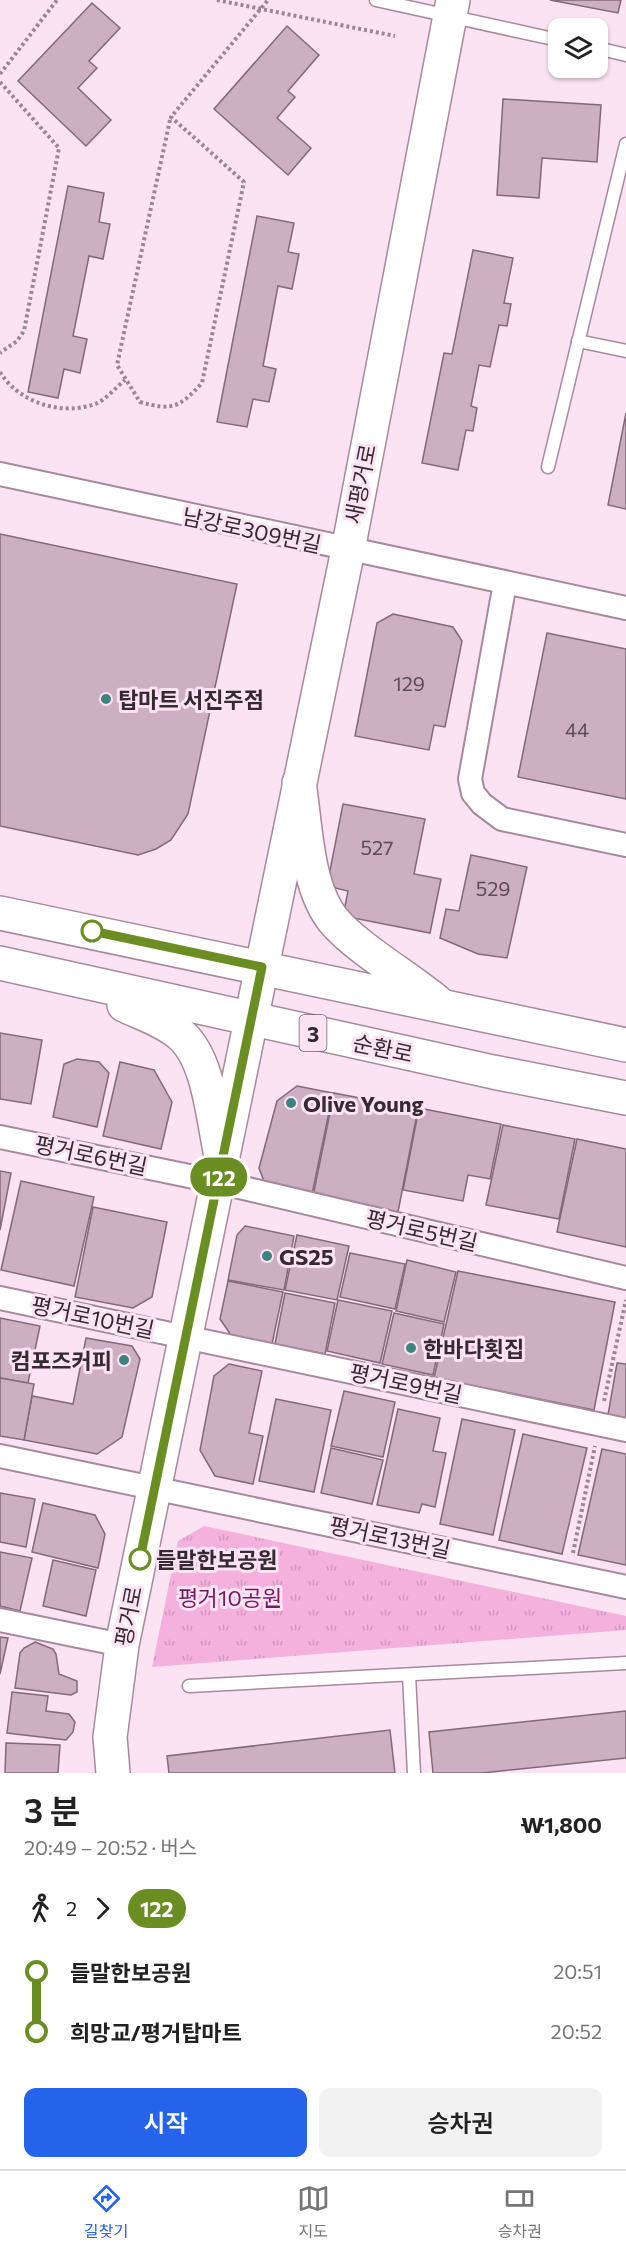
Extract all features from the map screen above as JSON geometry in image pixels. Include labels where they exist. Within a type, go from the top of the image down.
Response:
[{"type":"main road","name":"새평거로","points":[[262,967],[348,550],[452,8]]},
{"type":"main road","points":[[299,783],[312,871],[324,906],[334,921],[349,935],[442,1006]]},
{"type":"main road","points":[[0,899],[70,927]]},
{"type":"main road","name":"3","points":[[0,913],[626,1045]]},
{"type":"main road","name":"순환로","points":[[0,963],[253,1020],[626,1098]]},
{"type":"main road","name":"평거로","points":[[113,1773],[110,1737],[122,1645],[253,1020],[262,967]]},
{"type":"main road","points":[[0,970],[63,976],[170,1027],[187,1041],[199,1059],[205,1076],[220,1171]]},
{"type":"street","name":"남강로309번길","points":[[0,474],[626,608]]},
{"type":"street","points":[[505,583],[470,779],[473,793],[482,804],[502,819],[626,845]]},
{"type":"street","name":"평거로6번길","points":[[0,1137],[220,1171]]},
{"type":"street","name":"평거로5번길","points":[[220,1171],[626,1278]]},
{"type":"street","name":"평거로10번길","points":[[0,1298],[186,1337]]},
{"type":"street","name":"평거로9번길","points":[[186,1337],[626,1430]]},
{"type":"street","name":"평거로13번길","points":[[0,1456],[626,1587]]},
{"type":"street","points":[[0,1620],[122,1645]]},
{"type":"lane","points":[[376,0],[452,8],[548,37]]},
{"type":"lane","points":[[608,51],[626,55]]},
{"type":"lane","points":[[548,467],[626,144]]},
{"type":"lane","points":[[578,340],[626,351]]},
{"type":"lane","points":[[189,1686],[626,1663]]},
{"type":"lane","points":[[409,1675],[414,1773]]},
{"type":"path","points":[[0,74],[57,0]]},
{"type":"path","points":[[217,0],[395,36]]},
{"type":"path","points":[[170,120],[117,365],[124,380],[140,402],[164,409],[178,405],[202,384],[244,182],[171,117],[268,0]]},
{"type":"path","points":[[0,82],[59,148],[24,331],[17,341],[0,353]]},
{"type":"path","points":[[0,372],[27,399],[68,410],[97,403],[124,380]]},
{"type":"green space","name":"평거10공원","points":[[204,1526],[626,1616],[626,1630],[152,1667],[178,1541]]},
{"type":"building","points":[[550,0],[621,0],[618,13]]},
{"type":"building","points":[[92,3],[120,28],[89,61],[97,68],[78,88],[111,120],[86,146],[18,81]]},
{"type":"building","points":[[287,26],[319,55],[288,91],[295,97],[277,118],[311,148],[288,175],[214,109]]},
{"type":"building","points":[[503,99],[601,105],[597,162],[542,158],[539,198],[497,195]]},
{"type":"building","points":[[68,186],[104,193],[99,222],[110,224],[103,259],[89,256],[73,336],[87,339],[80,373],[64,369],[58,398],[28,392]]},
{"type":"building","points":[[257,216],[294,223],[288,252],[299,254],[292,289],[278,286],[263,366],[276,369],[269,402],[253,399],[247,427],[217,422]]},
{"type":"building","points":[[473,250],[513,258],[504,303],[511,304],[507,326],[499,325],[490,367],[479,365],[471,406],[477,408],[473,431],[466,430],[458,470],[422,463],[444,353],[452,354]]},
{"type":"building","points":[[626,413],[626,509],[608,505]]},
{"type":"building","name":"탑마트 서진주점","points":[[0,534],[237,584],[188,814],[171,840],[156,849],[138,855],[0,826]]},
{"type":"building","points":[[393,614],[453,627],[462,641],[445,727],[434,725],[429,750],[355,736],[377,623]]},
{"type":"building","points":[[547,633],[626,649],[626,799],[518,777]]},
{"type":"building","points":[[343,804],[425,819],[414,874],[441,879],[430,933],[343,916],[348,891],[327,886]]},
{"type":"building","points":[[471,855],[527,867],[507,958],[478,954],[440,938],[446,909],[459,911]]},
{"type":"building","points":[[0,1033],[42,1040],[31,1104],[0,1099]]},
{"type":"building","points":[[77,1059],[99,1062],[109,1073],[97,1127],[53,1117],[64,1064]]},
{"type":"building","points":[[120,1062],[154,1070],[172,1102],[161,1149],[103,1136]]},
{"type":"building","points":[[297,1086],[333,1093],[312,1194],[265,1184],[259,1168],[277,1101]]},
{"type":"building","points":[[334,1093],[418,1109],[397,1217],[312,1201]]},
{"type":"building","points":[[419,1108],[501,1124],[490,1179],[468,1175],[463,1201],[403,1190]]},
{"type":"building","points":[[503,1125],[575,1139],[559,1219],[486,1205]]},
{"type":"building","points":[[577,1139],[626,1149],[626,1247],[557,1232]]},
{"type":"building","points":[[0,1171],[11,1173],[0,1230]]},
{"type":"building","points":[[21,1181],[94,1197],[74,1286],[1,1270]]},
{"type":"building","points":[[93,1207],[167,1222],[152,1297],[133,1308],[75,1297]]},
{"type":"building","points":[[245,1226],[294,1236],[284,1290],[228,1280],[237,1235]]},
{"type":"building","points":[[297,1235],[349,1246],[337,1300],[285,1290]]},
{"type":"building","points":[[350,1253],[405,1264],[395,1309],[340,1297]]},
{"type":"building","points":[[407,1260],[456,1272],[444,1322],[396,1311]]},
{"type":"building","points":[[458,1271],[615,1302],[594,1410],[434,1378]]},
{"type":"building","points":[[228,1281],[283,1292],[272,1344],[231,1335],[220,1319]]},
{"type":"building","points":[[285,1293],[335,1303],[325,1354],[275,1344]]},
{"type":"building","points":[[338,1300],[392,1311],[380,1363],[327,1351]]},
{"type":"building","points":[[394,1313],[444,1324],[433,1375],[382,1364]]},
{"type":"building","points":[[0,1318],[40,1326],[28,1383],[0,1378]]},
{"type":"building","points":[[86,1338],[132,1346],[140,1359],[122,1437],[97,1454],[24,1440],[32,1396],[73,1404]]},
{"type":"building","points":[[617,1363],[626,1364],[626,1418],[608,1415]]},
{"type":"building","points":[[229,1364],[262,1371],[249,1433],[263,1436],[253,1484],[215,1476],[200,1450],[214,1376]]},
{"type":"building","points":[[0,1378],[34,1384],[24,1440],[0,1436]]},
{"type":"building","points":[[344,1391],[395,1402],[383,1457],[331,1446]]},
{"type":"building","points":[[276,1399],[331,1410],[314,1492],[259,1481]]},
{"type":"building","points":[[398,1409],[440,1418],[433,1451],[446,1453],[435,1507],[422,1504],[419,1513],[377,1505]]},
{"type":"building","points":[[462,1419],[515,1430],[493,1535],[440,1524]]},
{"type":"building","points":[[523,1434],[587,1448],[562,1554],[499,1540]]},
{"type":"building","points":[[331,1448],[383,1460],[372,1504],[321,1493]]},
{"type":"building","points":[[602,1449],[626,1454],[626,1565],[578,1555]]},
{"type":"building","points":[[0,1493],[35,1499],[26,1547],[0,1542]]},
{"type":"building","points":[[43,1503],[95,1515],[105,1534],[98,1568],[32,1552]]},
{"type":"building","points":[[0,1552],[32,1558],[20,1611],[0,1606]]},
{"type":"building","points":[[53,1560],[96,1570],[86,1616],[43,1606]]},
{"type":"building","points":[[0,1637],[8,1638],[0,1674]]},
{"type":"building","points":[[35,1642],[53,1649],[59,1674],[77,1681],[77,1692],[71,1695],[15,1688],[20,1653]]},
{"type":"building","points":[[12,1692],[48,1696],[46,1711],[69,1714],[75,1722],[73,1732],[66,1740],[7,1733]]},
{"type":"building","points":[[626,1711],[626,1758],[482,1773],[433,1773],[429,1732]]},
{"type":"building","points":[[390,1730],[395,1773],[169,1773],[167,1756]]},
{"type":"building","points":[[6,1743],[60,1745],[58,1773],[5,1773]]},
{"type":"bus line","name":"122","points":[[92,931],[262,967],[253,1020],[140,1559]]},
{"type":"place","name":"탑마트 서진주점","points":[[106,699]]},
{"type":"place","name":"Olive Young","points":[[291,1103]]},
{"type":"place","name":"GS25","points":[[267,1256]]},
{"type":"place","name":"한바다횟집","points":[[411,1348]]},
{"type":"place","name":"컴포즈커피","points":[[124,1360]]},
{"type":"place","name":"들말한보공원","points":[[140,1559]]}]
